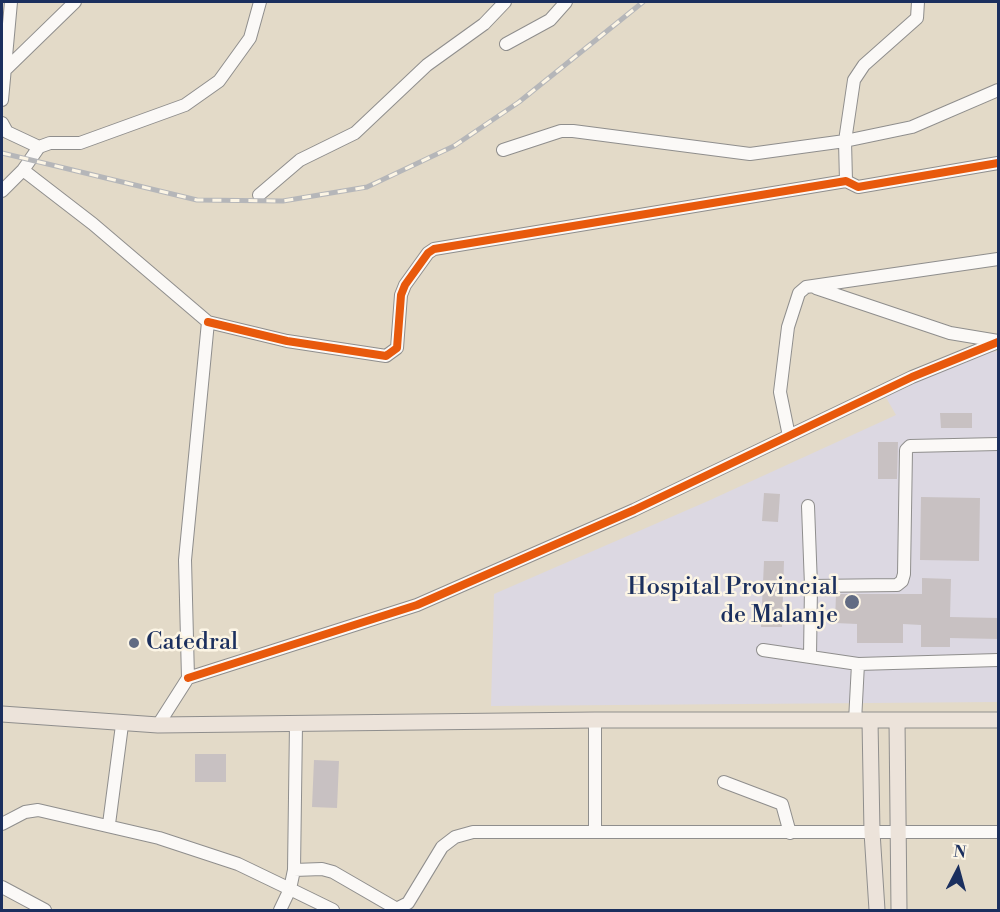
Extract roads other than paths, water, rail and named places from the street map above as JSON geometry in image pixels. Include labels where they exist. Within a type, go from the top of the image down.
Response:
[{"type":"main road","points":[[2,714],[158,725],[595,720],[999,720]]},
{"type":"main road","points":[[863,721],[877,910]]},
{"type":"main road","points":[[897,721],[899,910]]},
{"type":"street","points":[[2,100],[11,2]]},
{"type":"street","points":[[3,72],[75,2]]},
{"type":"street","points":[[2,191],[23,170],[39,147],[50,143],[80,143],[185,105],[219,81],[250,38],[260,2]]},
{"type":"street","points":[[259,195],[300,160],[355,133],[427,65],[484,24],[505,2]]},
{"type":"street","points":[[506,44],[549,20],[566,2]]},
{"type":"street","points":[[846,181],[845,141],[854,80],[864,65],[917,18],[918,2]]},
{"type":"street","points":[[503,150],[561,132],[573,131],[750,154],[845,141],[912,127],[999,90]]},
{"type":"street","points":[[2,123],[7,132],[39,147]]},
{"type":"street","points":[[23,170],[93,224],[208,322],[287,341],[386,356],[392,355],[397,348],[401,295],[405,285],[428,253],[434,249],[846,181],[858,188],[999,163]]},
{"type":"street","points":[[789,436],[780,392],[788,327],[799,293],[806,287],[999,259]]},
{"type":"street","points":[[813,287],[950,333],[999,342]]},
{"type":"street","points":[[158,725],[188,678],[185,560],[208,322]]},
{"type":"street","points":[[188,678],[417,605],[634,510],[912,377],[999,342]]},
{"type":"street","points":[[812,586],[897,585],[902,581],[906,450],[910,446],[999,444]]},
{"type":"street","points":[[808,506],[812,586],[810,656]]},
{"type":"street","points":[[764,650],[858,664],[999,660]]},
{"type":"street","points":[[858,664],[863,721]]},
{"type":"street","points":[[595,720],[595,832]]},
{"type":"street","points":[[109,824],[122,724]]},
{"type":"street","points":[[280,910],[290,889],[294,870],[296,724]]},
{"type":"street","points":[[724,782],[782,804],[790,833]]},
{"type":"street","points":[[2,824],[24,812],[38,810],[109,824],[238,864],[333,910]]},
{"type":"street","points":[[294,870],[322,869],[333,872],[403,908],[434,857],[455,837],[473,832],[872,832],[897,834],[999,832]]},
{"type":"street","points":[[2,887],[45,910]]},
{"type":"railway","points":[[2,153],[197,200],[283,201],[367,187],[454,146],[519,102],[643,2]]},
{"type":"place","name":"Hospital Provincial de Malanje","points":[[852,602]]},
{"type":"place","name":"Catedral","points":[[134,643]]}]
